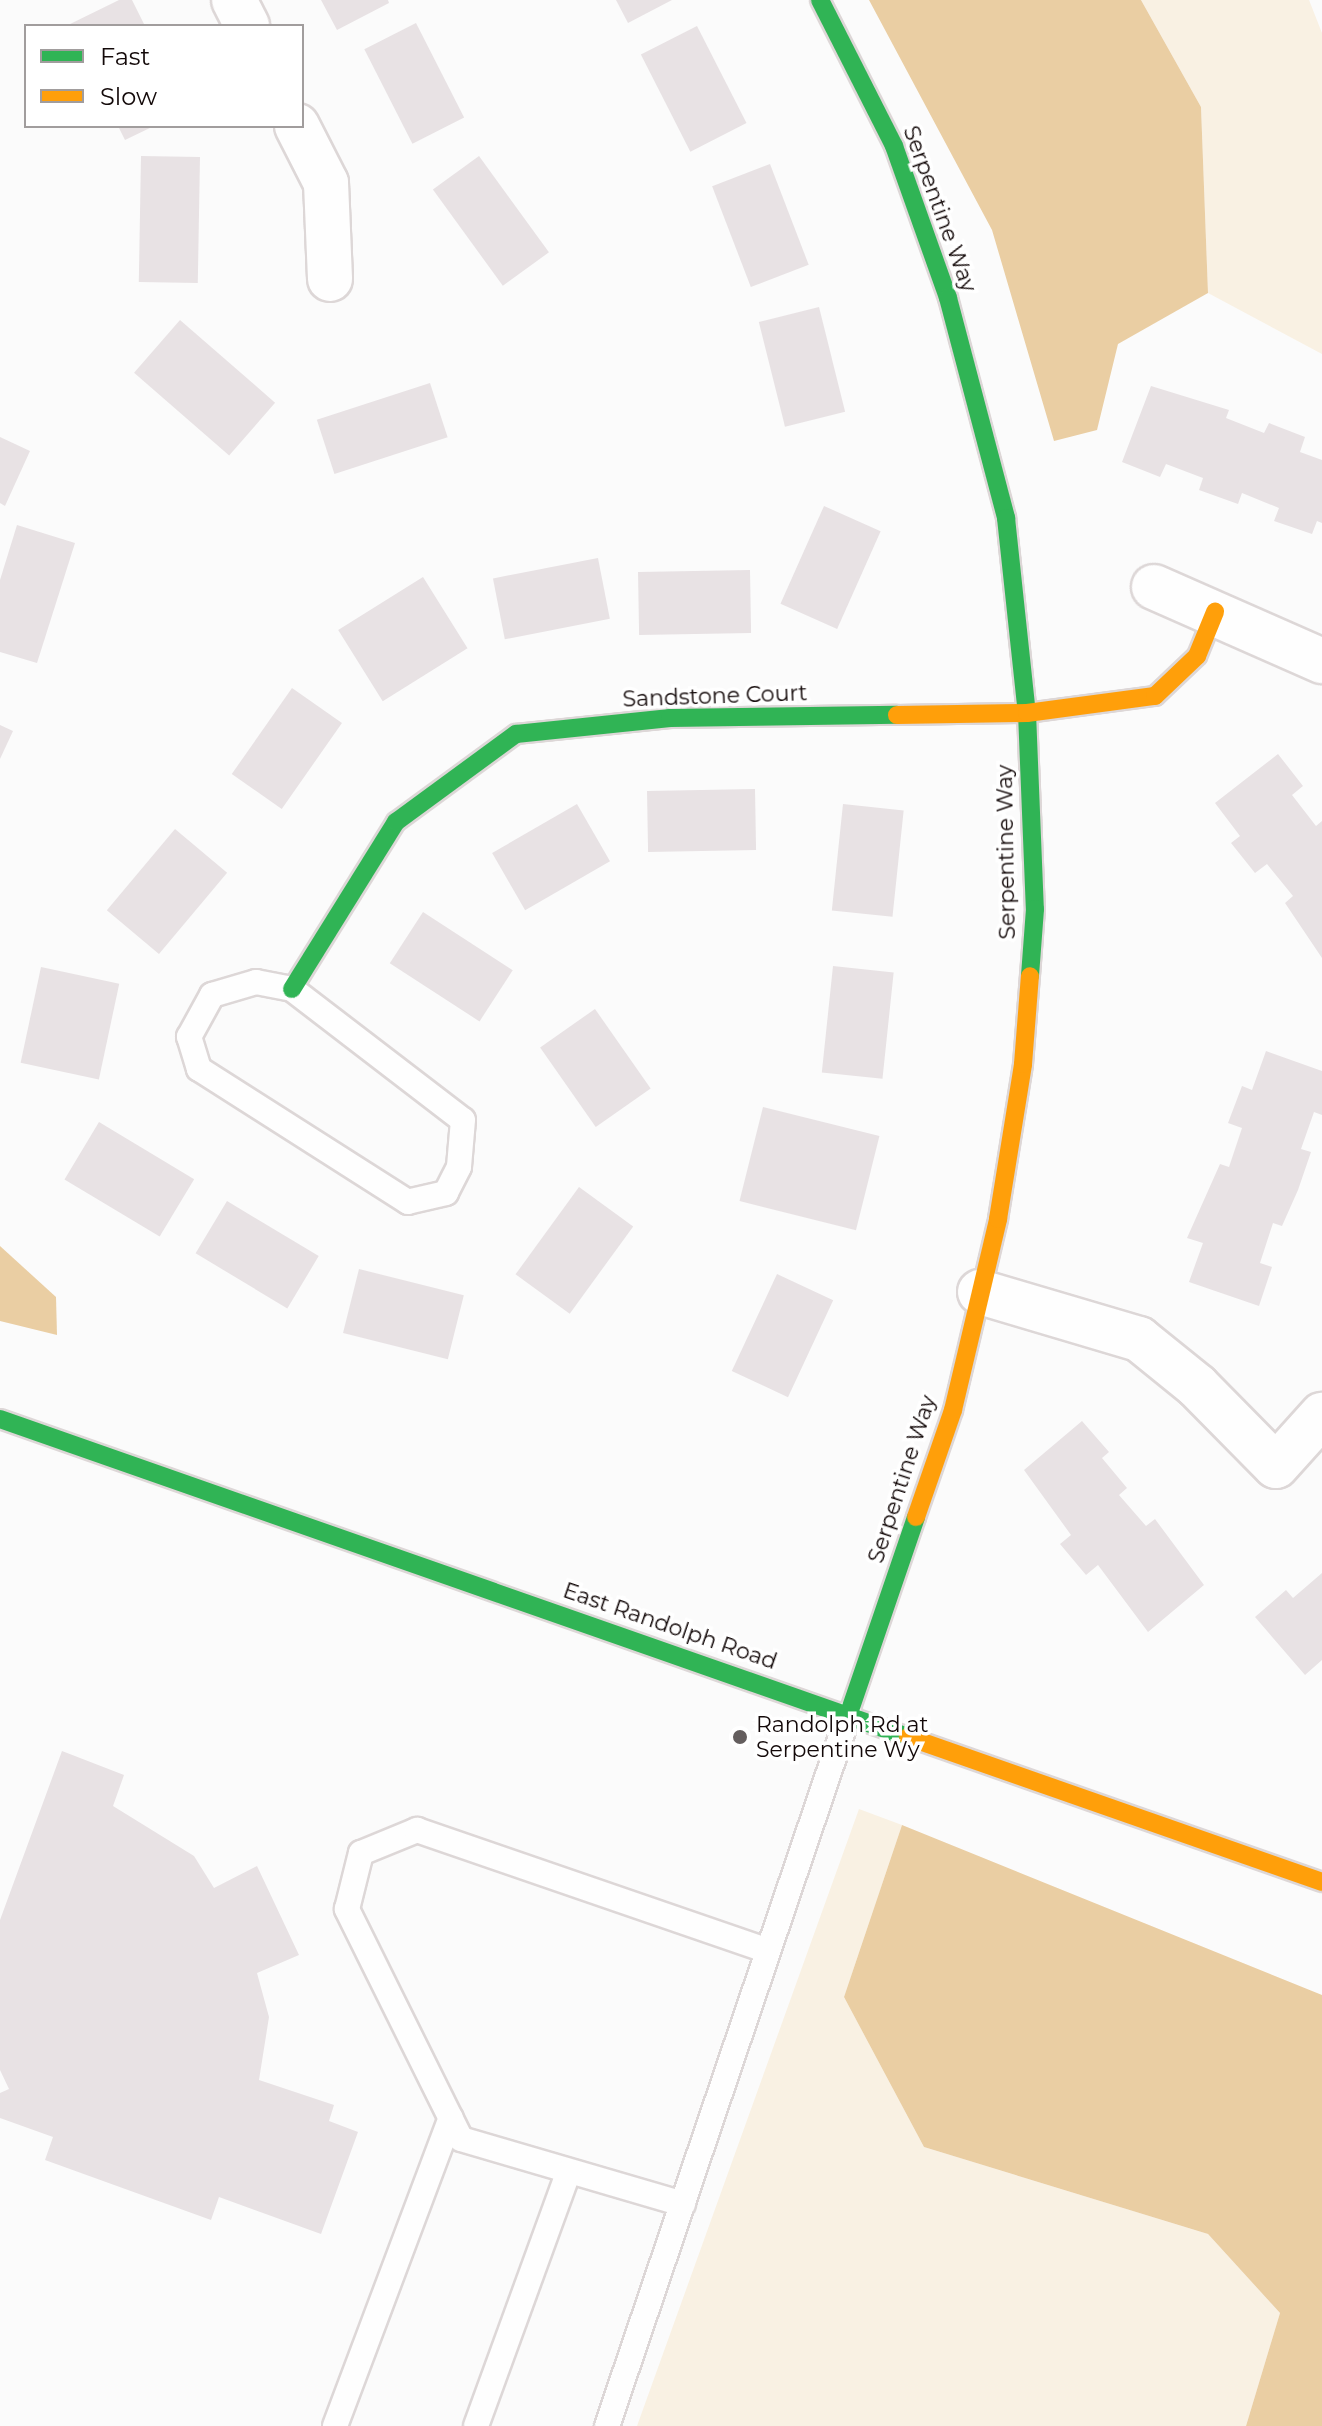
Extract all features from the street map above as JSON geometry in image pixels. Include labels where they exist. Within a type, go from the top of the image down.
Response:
[{"type":"street","points":[[234,0],[246,24]]},
{"type":"street","name":"Serpentine Way","points":[[820,0],[894,146],[948,298],[1006,518],[1027,713],[1035,909],[1020,1080],[980,1292],[953,1410],[849,1713]]},
{"type":"street","points":[[298,128],[326,183],[330,279]]},
{"type":"street","points":[[1154,587],[1322,661]]},
{"type":"street","name":"Sandstone Court","points":[[292,989],[396,822],[516,734],[670,718],[1027,713],[1155,696],[1197,656],[1215,612]]},
{"type":"street","points":[[980,1292],[1139,1339],[1197,1386],[1276,1466],[1322,1415]]},
{"type":"street","name":"East Randolph Road","points":[[0,1419],[849,1713],[1322,1882]]},
{"type":"lane","points":[[256,982],[292,989],[463,1120],[459,1167],[446,1193],[408,1202],[199,1069],[189,1037],[212,995],[256,982]]},
{"type":"lane","points":[[607,2426],[849,1713]]},
{"type":"lane","points":[[683,2204],[461,2139],[347,1909],[361,1853],[417,1830],[768,1951]]},
{"type":"lane","points":[[335,2426],[451,2118]]},
{"type":"lane","points":[[476,2426],[569,2171]]},
{"type":"shaded area","points":[[869,0],[1141,0],[1201,107],[1208,293],[1118,344],[1097,430],[1054,441],[992,230]]},
{"type":"shaded area","points":[[1141,0],[1309,0],[1322,33],[1322,354],[1208,293],[1201,107]]},
{"type":"shaded area","points":[[0,1246],[56,1297],[57,1335],[0,1321]]},
{"type":"shaded area","points":[[859,1809],[902,1825],[844,1997],[924,2147],[1208,2234],[1280,2313],[1246,2426],[637,2426]]},
{"type":"shaded area","points":[[902,1825],[1322,1995],[1322,2426],[1246,2426],[1280,2313],[1208,2234],[924,2147],[844,1997]]},
{"type":"building","points":[[119,0],[132,0],[144,24],[70,24]]},
{"type":"building","points":[[321,0],[388,0],[389,3],[337,30]]},
{"type":"building","points":[[616,0],[672,0],[628,23]]},
{"type":"building","points":[[416,23],[464,117],[412,144],[364,49]]},
{"type":"building","points":[[697,26],[746,123],[690,152],[641,55]]},
{"type":"building","points":[[119,128],[150,128],[125,140]]},
{"type":"building","points":[[141,156],[200,157],[198,283],[139,282]]},
{"type":"building","points":[[479,156],[549,252],[503,286],[433,190]]},
{"type":"building","points":[[770,164],[809,265],[751,287],[712,186]]},
{"type":"building","points":[[819,307],[845,412],[785,427],[759,322]]},
{"type":"building","points":[[180,320],[275,403],[229,455],[134,373]]},
{"type":"building","points":[[430,383],[448,437],[334,474],[317,420]]},
{"type":"building","points":[[1151,386],[1229,410],[1226,418],[1264,433],[1269,423],[1305,437],[1300,452],[1322,460],[1322,523],[1317,521],[1312,534],[1274,521],[1279,508],[1242,493],[1238,504],[1199,490],[1203,478],[1166,464],[1160,477],[1122,462]]},
{"type":"building","points":[[0,437],[30,451],[5,506],[0,503]]},
{"type":"building","points":[[824,506],[881,531],[837,629],[780,604]]},
{"type":"building","points":[[17,525],[75,543],[37,663],[0,652],[0,580]]},
{"type":"building","points":[[598,558],[610,619],[505,639],[493,578]]},
{"type":"building","points":[[750,570],[751,633],[639,635],[638,572]]},
{"type":"building","points":[[423,577],[468,648],[383,701],[338,630]]},
{"type":"building","points":[[292,688],[342,723],[282,809],[232,774]]},
{"type":"building","points":[[0,725],[13,731],[0,759]]},
{"type":"building","points":[[1278,754],[1303,786],[1292,795],[1316,826],[1322,821],[1322,958],[1285,903],[1293,896],[1267,864],[1255,873],[1231,843],[1240,836],[1215,803]]},
{"type":"building","points":[[755,789],[756,850],[648,852],[647,791]]},
{"type":"building","points":[[577,804],[610,861],[525,910],[492,853]]},
{"type":"building","points":[[843,804],[904,810],[892,917],[832,910]]},
{"type":"building","points":[[175,829],[227,873],[159,954],[107,910]]},
{"type":"building","points":[[423,912],[513,970],[480,1021],[390,963]]},
{"type":"building","points":[[833,966],[894,972],[882,1079],[822,1072]]},
{"type":"building","points":[[41,967],[119,984],[99,1079],[21,1063]]},
{"type":"building","points":[[595,1009],[651,1088],[596,1127],[540,1047]]},
{"type":"building","points":[[1266,1051],[1322,1071],[1322,1115],[1314,1112],[1301,1149],[1311,1152],[1282,1226],[1273,1223],[1260,1263],[1272,1267],[1259,1306],[1189,1282],[1203,1243],[1187,1238],[1220,1164],[1229,1167],[1242,1128],[1228,1123],[1242,1086],[1252,1090]]},
{"type":"building","points":[[763,1107],[879,1136],[856,1230],[740,1201]]},
{"type":"building","points":[[99,1122],[194,1179],[160,1237],[64,1179]]},
{"type":"building","points":[[579,1187],[633,1226],[570,1314],[516,1274]]},
{"type":"building","points":[[227,1201],[319,1256],[287,1308],[196,1253]]},
{"type":"building","points":[[359,1269],[464,1295],[448,1359],[343,1333]]},
{"type":"building","points":[[777,1274],[833,1300],[788,1397],[732,1371]]},
{"type":"building","points":[[1082,1421],[1109,1452],[1102,1458],[1127,1488],[1119,1495],[1146,1526],[1155,1519],[1204,1585],[1148,1632],[1098,1565],[1086,1575],[1060,1544],[1071,1535],[1024,1470]]},
{"type":"building","points":[[1322,1573],[1322,1660],[1305,1675],[1255,1617],[1286,1590],[1293,1598]]},
{"type":"building","points":[[62,1751],[124,1775],[113,1806],[194,1856],[214,1888],[257,1866],[299,1955],[257,1973],[269,2017],[259,2080],[334,2105],[329,2121],[358,2132],[321,2234],[219,2197],[211,2220],[45,2160],[53,2137],[0,2118],[0,2093],[9,2089],[0,2070],[0,1920]]},
{"type":"traffic: fast","points":[[820,0],[894,146],[948,298],[1006,518],[1027,713],[1035,909],[1030,976]]},
{"type":"traffic: fast","points":[[292,989],[396,822],[516,734],[670,718],[897,715]]},
{"type":"traffic: fast","points":[[0,1419],[908,1737]]},
{"type":"traffic: fast","points":[[849,1713],[916,1517]]},
{"type":"traffic: slow","points":[[897,715],[1027,713],[1155,696],[1197,656],[1215,612]]},
{"type":"traffic: slow","points":[[916,1517],[953,1410],[998,1219],[1023,1064],[1030,976]]},
{"type":"traffic: slow","points":[[908,1737],[1322,1882]]},
{"type":"place","name":"Randolph Rd at Serpentine Wy","points":[[740,1737]]}]
